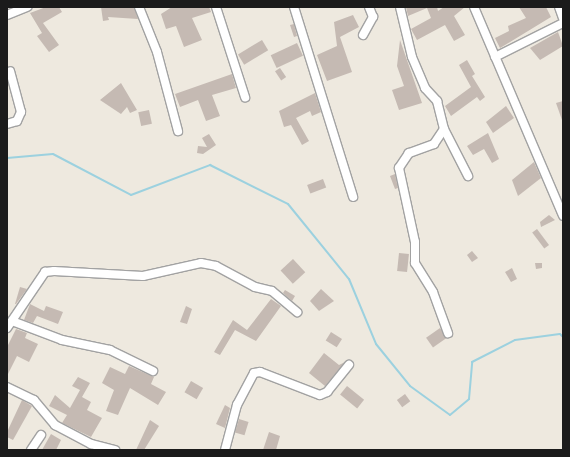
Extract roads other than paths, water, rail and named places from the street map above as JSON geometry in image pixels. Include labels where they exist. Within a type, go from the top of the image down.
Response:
[{"type":"street","points":[[7,15],[27,7]]},
{"type":"street","points":[[139,7],[156,52],[178,131]]},
{"type":"street","points":[[216,7],[245,97]]},
{"type":"street","points":[[294,7],[353,197]]},
{"type":"street","points":[[364,35],[373,17],[369,7]]},
{"type":"street","points":[[400,7],[412,57],[425,88],[437,101],[444,129],[468,176]]},
{"type":"street","points":[[474,7],[563,216]]},
{"type":"street","points":[[559,7],[563,18]]},
{"type":"street","points":[[495,57],[563,22]]},
{"type":"street","points":[[7,124],[17,121],[21,112],[10,71]]},
{"type":"street","points":[[444,129],[434,144],[409,153],[399,168],[415,242],[415,264],[433,292],[448,333]]},
{"type":"street","points":[[153,371],[110,350],[58,339],[9,325],[45,272],[143,276],[201,263],[230,273],[255,287],[272,291],[297,312]]},
{"type":"street","points":[[225,450],[237,405],[254,374],[260,372],[320,395],[327,392],[349,364]]},
{"type":"street","points":[[7,387],[34,400],[55,425],[91,444],[114,450]]},
{"type":"street","points":[[31,450],[40,435]]},
{"type":"waterway","points":[[7,158],[53,154],[131,195],[210,165],[288,204],[349,279],[376,344],[410,386],[450,415],[469,399],[472,362],[515,340],[560,334],[563,337]]}]
